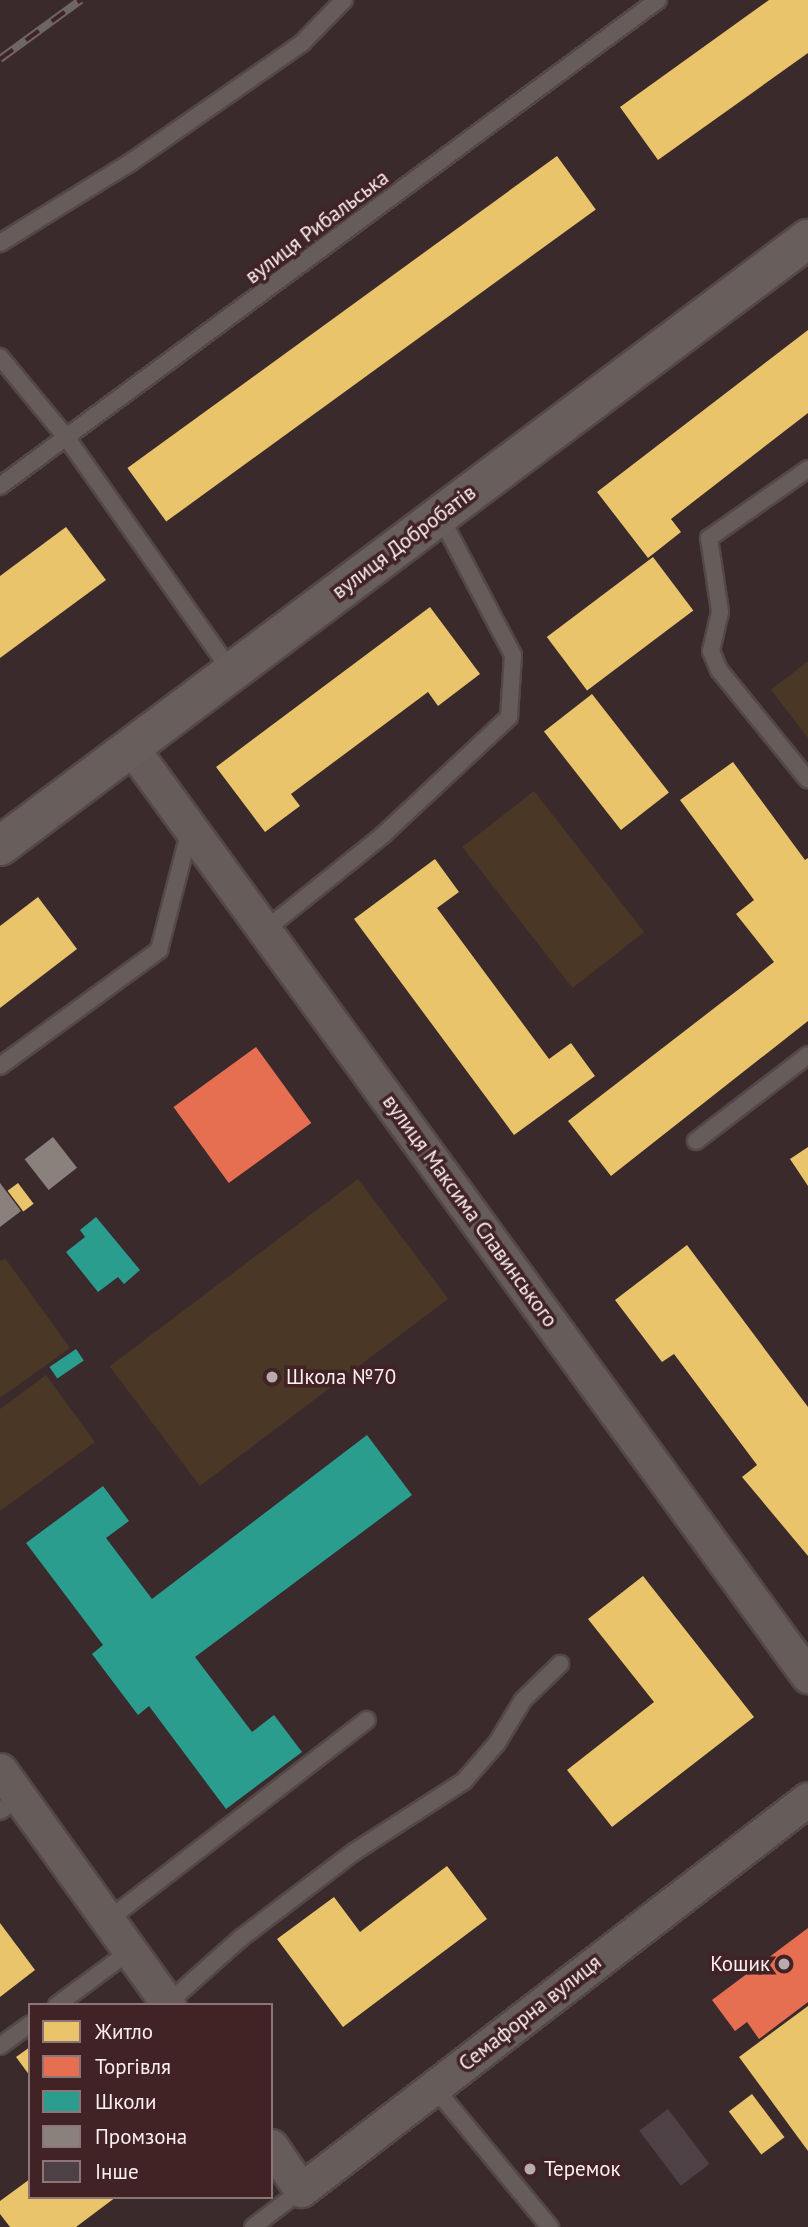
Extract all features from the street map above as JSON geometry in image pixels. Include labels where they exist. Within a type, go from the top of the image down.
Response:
[{"type":"street","name":"вулиця Добробатів","points":[[0,846],[808,239]]},
{"type":"street","name":"вулиця Максима Славинського","points":[[131,747],[808,1676]]},
{"type":"street","points":[[0,1770],[10,1804],[108,1920],[168,2003]]},
{"type":"street","name":"Семафорна вулиця","points":[[301,2190],[808,1799]]},
{"type":"street","points":[[273,2149],[301,2190]]},
{"type":"lane","points":[[0,243],[131,162],[302,44],[344,0]]},
{"type":"lane","name":"вулиця Рибальська","points":[[0,486],[658,0]]},
{"type":"lane","points":[[0,357],[66,437],[233,673]]},
{"type":"lane","points":[[808,469],[709,538],[720,612],[711,650],[719,670],[808,780]]},
{"type":"lane","points":[[265,930],[383,835],[509,717],[513,655],[439,515]]},
{"type":"lane","points":[[0,1066],[159,950],[190,827]]},
{"type":"lane","points":[[696,1141],[808,1055]]},
{"type":"lane","points":[[170,2003],[241,1938],[354,1852],[464,1781],[497,1743],[523,1700],[559,1664]]},
{"type":"lane","points":[[108,1920],[367,1720]]},
{"type":"lane","points":[[60,2003],[130,1951]]},
{"type":"lane","points":[[0,2046],[28,2025]]},
{"type":"lane","points":[[434,2087],[550,2227]]},
{"type":"lane","name":"Семафорна вулиця","points":[[253,2227],[301,2190]]},
{"type":"shaded area","points":[[808,661],[808,738],[771,690]]},
{"type":"shaded area","points":[[534,791],[644,932],[572,988],[462,847]]},
{"type":"shaded area","points":[[358,1179],[448,1299],[200,1486],[110,1366]]},
{"type":"shaded area","points":[[5,1258],[70,1348],[0,1398],[0,1261]]},
{"type":"shaded area","points":[[46,1375],[95,1442],[0,1511],[0,1409]]},
{"type":"building: Житло","points":[[769,0],[808,0],[808,53],[658,160],[620,107]]},
{"type":"building: Житло","points":[[557,156],[596,209],[166,522],[127,468]]},
{"type":"building: Житло","points":[[808,330],[808,413],[671,519],[681,532],[648,558],[597,492]]},
{"type":"building: Житло","points":[[66,527],[106,580],[0,658],[0,576]]},
{"type":"building: Житло","points":[[653,557],[693,611],[587,691],[547,637]]},
{"type":"building: Житло","points":[[430,607],[480,674],[438,706],[428,692],[291,794],[300,806],[265,832],[216,767]]},
{"type":"building: Житло","points":[[592,694],[669,793],[621,830],[544,732]]},
{"type":"building: Житло","points":[[733,762],[805,860],[808,858],[808,1021],[611,1176],[568,1121],[774,962],[736,914],[754,900],[680,800]]},
{"type":"building: Житло","points":[[435,859],[459,892],[437,908],[549,1059],[571,1043],[595,1076],[514,1135],[354,919]]},
{"type":"building: Житло","points":[[38,897],[77,949],[0,1008],[0,926]]},
{"type":"building: Житло","points":[[808,1147],[808,1186],[790,1159]]},
{"type":"building: Житло","points":[[18,1183],[34,1204],[23,1212],[8,1191]]},
{"type":"building: Житло","points":[[687,1245],[808,1407],[808,1556],[742,1477],[757,1465],[674,1354],[662,1362],[615,1300]]},
{"type":"building: Житло","points":[[643,1576],[754,1717],[612,1827],[567,1770],[654,1702],[588,1619]]},
{"type":"building: Житло","points":[[447,1866],[487,1919],[343,2027],[277,1939],[334,1897],[360,1932]]},
{"type":"building: Житло","points":[[0,1923],[35,1970],[0,1997]]},
{"type":"building: Житло","points":[[808,2006],[808,2151],[739,2057]]},
{"type":"building: Житло","points":[[28,2048],[28,2073],[16,2057]]},
{"type":"building: Житло","points":[[752,2094],[784,2137],[761,2155],[729,2111]]},
{"type":"building: Житло","points":[[28,2180],[28,2199],[113,2199],[76,2227],[10,2227],[0,2214],[0,2201]]},
{"type":"building: Торгівля","points":[[256,1047],[311,1123],[229,1183],[173,1107]]},
{"type":"building: Торгівля","name":"Кошик","points":[[808,1928],[808,2002],[759,2039],[747,2022],[735,2031],[712,2000]]},
{"type":"building: Школи","points":[[96,1217],[140,1270],[124,1284],[118,1277],[98,1292],[66,1252],[85,1237],[80,1230]]},
{"type":"building: Школи","points":[[76,1349],[84,1361],[57,1379],[49,1367]]},
{"type":"building: Школи","points":[[367,1435],[412,1495],[195,1657],[252,1732],[274,1715],[302,1752],[226,1809],[149,1706],[138,1715],[92,1654],[103,1645],[26,1543],[103,1486],[129,1521],[106,1538],[152,1599]]},
{"type":"building: Промзона","points":[[53,1137],[77,1168],[49,1190],[25,1159]]},
{"type":"building: Промзона","points":[[0,1183],[21,1211],[0,1227]]},
{"type":"building: Інше","points":[[668,2109],[710,2164],[681,2186],[639,2131]]},
{"type":"railway","points":[[0,59],[81,0]]},
{"type":"place","name":"Школа №70","points":[[272,1377]]},
{"type":"place","name":"Кошик","points":[[784,1964]]},
{"type":"place","name":"Теремок","points":[[530,2169]]}]
